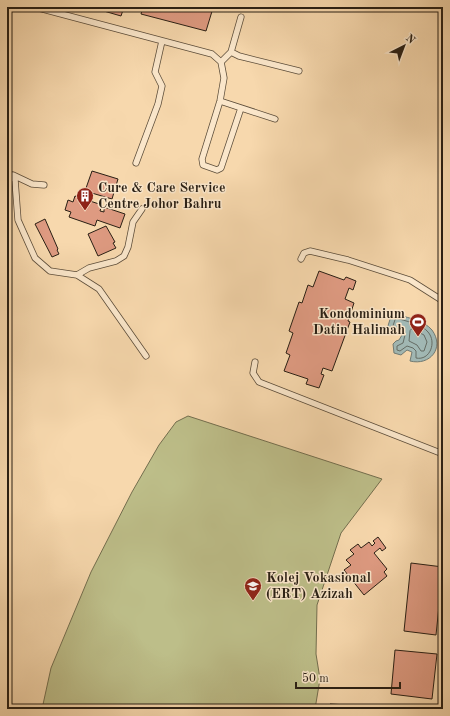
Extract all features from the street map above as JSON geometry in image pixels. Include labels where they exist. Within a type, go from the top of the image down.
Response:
[{"type":"lane","points":[[7,18],[10,7]]},
{"type":"lane","points":[[35,7],[212,54],[221,62],[224,78],[220,101],[202,159],[204,165],[217,170],[222,166],[241,108]]},
{"type":"lane","points":[[221,62],[231,52],[241,17]]},
{"type":"lane","points":[[136,163],[158,104],[162,86],[155,72],[162,41]]},
{"type":"lane","points":[[231,52],[239,56],[299,71]]},
{"type":"lane","points":[[220,101],[275,119]]},
{"type":"lane","points":[[8,172],[32,184],[44,185]]},
{"type":"lane","points":[[8,172],[15,180],[18,220],[35,258],[50,271],[77,275],[99,289],[146,356]]},
{"type":"lane","points":[[77,275],[89,268],[116,261],[124,256],[128,247],[133,222],[142,209]]},
{"type":"lane","points":[[301,259],[304,253],[310,251],[348,260],[410,280],[443,301]]},
{"type":"lane","points":[[255,362],[253,373],[259,382],[443,454]]},
{"type":"green space","name":"Kolej Vokasional (ERT) Azizah","points":[[188,416],[382,479],[341,533],[317,605],[316,654],[320,679],[315,709],[42,709],[51,668],[91,572],[132,492],[159,445],[176,422]]},
{"type":"water","name":"Kondominium Datin Halimah","points":[[392,313],[419,321],[432,330],[436,337],[437,343],[436,349],[429,358],[424,361],[410,361],[412,352],[407,350],[401,355],[394,353],[393,344],[399,340],[402,335],[387,329]]},
{"type":"building","points":[[90,7],[124,7],[121,16]]},
{"type":"building","points":[[143,7],[213,8],[206,31],[141,14]]},
{"type":"building","name":"Cure & Care Service Centre Johor Bahru","points":[[92,171],[118,179],[112,199],[85,191]]},
{"type":"building","name":"Cure & Care Service Centre Johor Bahru","points":[[75,196],[102,205],[100,211],[104,212],[104,207],[125,214],[120,228],[97,220],[95,226],[69,217],[71,212],[65,210],[68,200],[73,202]]},
{"type":"building","points":[[45,219],[59,254],[52,257],[35,224]]},
{"type":"building","name":"Cure & Care Service Centre Johor Bahru","points":[[106,226],[115,242],[113,243],[116,248],[98,256],[88,234]]},
{"type":"building","points":[[319,271],[344,280],[346,277],[356,281],[353,290],[349,288],[345,299],[354,303],[348,321],[350,322],[332,371],[323,368],[321,374],[324,375],[319,388],[306,384],[308,379],[284,371],[290,355],[286,353],[293,333],[289,331],[299,302],[302,303],[308,285],[313,287]]},
{"type":"building","points":[[378,537],[386,548],[382,551],[380,548],[374,553],[387,569],[384,572],[387,576],[364,595],[344,570],[351,565],[346,560],[354,554],[350,550],[358,544],[361,548],[369,542],[372,546],[375,543],[373,541]]},
{"type":"building","points":[[411,563],[443,567],[436,635],[404,631]]},
{"type":"building","points":[[443,602],[443,630],[440,630]]},
{"type":"building","points":[[395,650],[437,654],[432,699],[391,694]]},
{"type":"building","points":[[330,704],[366,706],[365,709],[330,709]]},
{"type":"building","points":[[390,705],[425,708],[390,709]]},
{"type":"place","name":"Cure & Care Service Centre Johor Bahru","points":[[85,211]]},
{"type":"place","name":"Kondominium Datin Halimah","points":[[418,337]]},
{"type":"place","name":"Kolej Vokasional (ERT) Azizah","points":[[253,601]]}]
